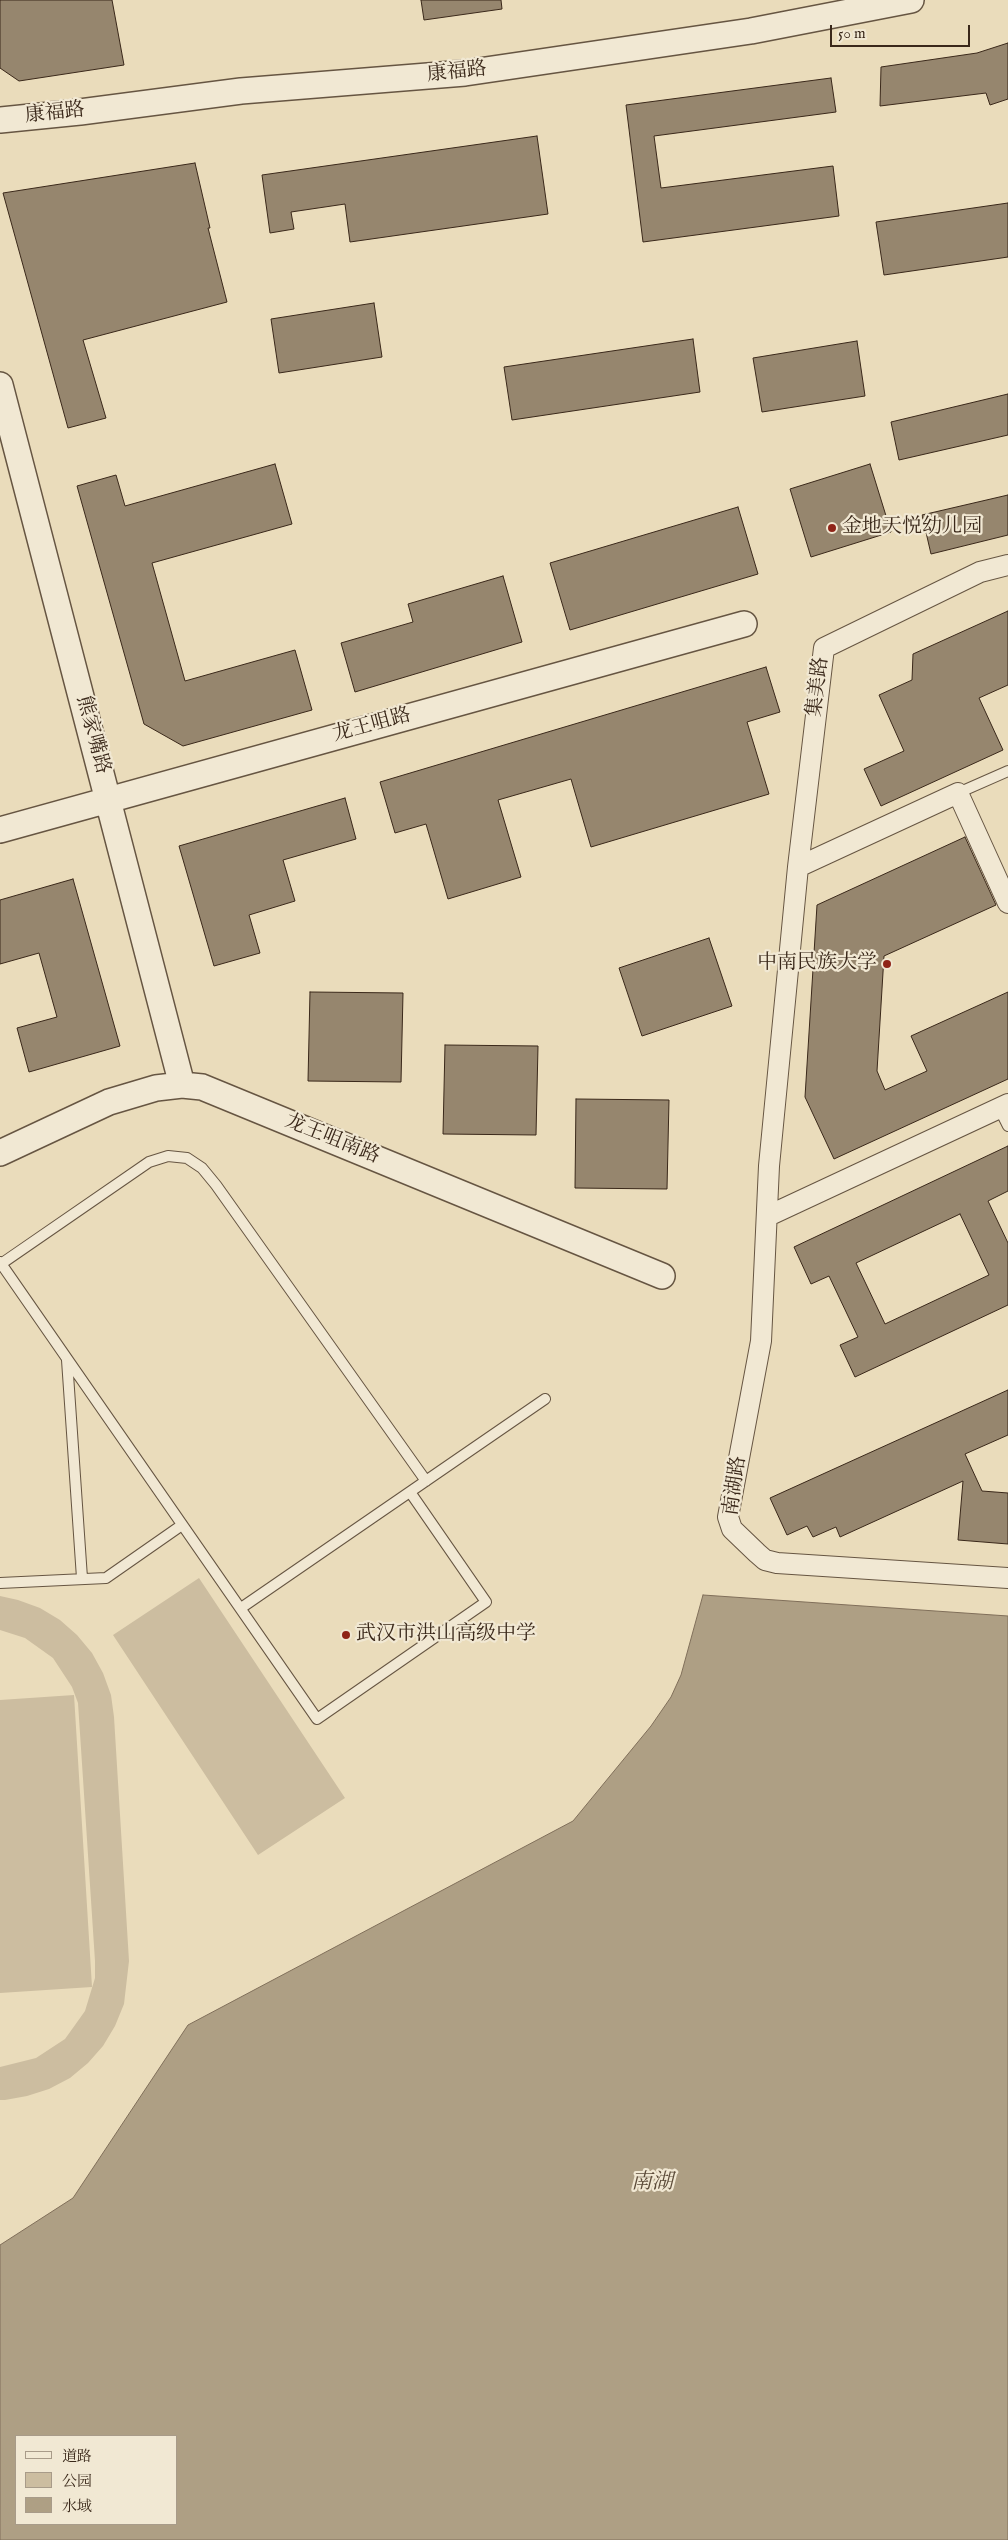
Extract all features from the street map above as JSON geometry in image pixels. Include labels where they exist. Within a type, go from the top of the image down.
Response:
[{"type":"street","name":"康福路","points":[[0,120],[80,112],[242,91],[465,74],[751,32],[911,0]]},
{"type":"street","name":"熊家嘴路","points":[[0,385],[182,1085]]},
{"type":"street","name":"集美路","points":[[798,867],[824,648],[980,572],[1008,565]]},
{"type":"street","name":"龙王咀路","points":[[0,830],[108,798],[744,624]]},
{"type":"street","points":[[798,867],[958,793],[1008,903]]},
{"type":"street","name":"南湖路","points":[[798,867],[769,1166],[761,1341],[728,1511],[732,1529],[761,1557],[777,1563],[1008,1578]]},
{"type":"street","name":"龙王咀南路","points":[[0,1153],[109,1102],[156,1088],[182,1085],[202,1087],[662,1276]]},
{"type":"street","points":[[768,1216],[1004,1106]]},
{"type":"lane","points":[[958,793],[1008,771]]},
{"type":"lane","points":[[1004,1106],[1008,1126]]},
{"type":"lane","points":[[410,1492],[486,1602],[318,1719],[1,1263],[149,1162],[168,1156],[187,1158],[202,1168],[216,1185],[426,1481]]},
{"type":"lane","points":[[67,1358],[82,1578]]},
{"type":"lane","points":[[240,1608],[545,1399]]},
{"type":"lane","points":[[0,1583],[106,1578],[182,1525]]},
{"type":"green space","points":[[199,1578],[345,1798],[258,1855],[113,1635]]},
{"type":"green space","points":[[0,1596],[40,1608],[60,1620],[77,1635],[92,1653],[103,1673],[111,1695],[114,1717],[129,1961],[124,2004],[115,2026],[103,2046],[88,2063],[70,2078],[49,2089],[5,2100],[0,2100],[0,2067],[36,2058],[65,2039],[85,2011],[95,1978],[95,1961],[78,1703],[72,1687],[53,1658],[25,1638],[0,1630]]},
{"type":"green space","points":[[74,1695],[92,1987],[0,1993],[0,1700]]},
{"type":"water","name":"南湖","points":[[703,1595],[1008,1616],[1008,2540],[0,2540],[0,2245],[73,2198],[188,2025],[573,1821],[651,1726],[671,1697],[681,1675]]},
{"type":"building","points":[[0,0],[112,0],[124,65],[19,81],[0,68]]},
{"type":"building","points":[[421,0],[501,0],[502,9],[424,20]]},
{"type":"building","points":[[1008,43],[1008,99],[990,105],[986,93],[880,106],[881,67],[977,53]]},
{"type":"building","points":[[831,78],[836,112],[654,136],[661,188],[833,166],[839,216],[643,242],[626,105]]},
{"type":"building","points":[[537,136],[548,214],[350,242],[345,204],[291,212],[294,229],[270,233],[262,175]]},
{"type":"building","points":[[195,163],[210,228],[208,228],[227,302],[83,340],[106,418],[68,428],[3,193]]},
{"type":"building","points":[[1008,203],[1008,257],[884,275],[876,222]]},
{"type":"building","points":[[374,303],[382,357],[279,373],[271,319]]},
{"type":"building","points":[[693,339],[700,392],[512,420],[504,367]]},
{"type":"building","points":[[857,341],[865,396],[762,412],[753,358]]},
{"type":"building","points":[[1008,394],[1008,435],[899,460],[891,422]]},
{"type":"building","points":[[275,464],[292,524],[152,563],[185,681],[295,650],[312,710],[183,746],[144,724],[77,486],[116,475],[125,506]]},
{"type":"building","points":[[870,464],[891,532],[811,557],[790,489]]},
{"type":"building","points":[[1008,495],[1008,535],[931,554],[922,515]]},
{"type":"building","points":[[738,507],[758,574],[570,630],[550,563]]},
{"type":"building","points":[[503,576],[522,642],[355,692],[341,643],[413,622],[408,604]]},
{"type":"building","points":[[1008,611],[1008,685],[979,698],[1003,750],[881,806],[864,769],[904,751],[879,695],[912,680],[913,654]]},
{"type":"building","points":[[766,667],[780,712],[747,722],[769,794],[591,847],[571,779],[498,800],[521,877],[448,899],[426,824],[395,833],[380,782]]},
{"type":"building","points":[[345,798],[356,839],[283,860],[295,901],[249,915],[260,953],[214,966],[179,846]]},
{"type":"building","points":[[965,837],[996,905],[884,956],[877,1071],[885,1090],[927,1071],[911,1036],[1008,992],[1008,1079],[834,1159],[805,1097],[817,905]]},
{"type":"building","points":[[73,879],[120,1046],[29,1072],[17,1028],[57,1017],[39,953],[0,964],[0,900]]},
{"type":"building","points":[[709,938],[732,1006],[642,1036],[619,968]]},
{"type":"building","points":[[310,992],[403,993],[401,1082],[308,1081]]},
{"type":"building","points":[[445,1045],[538,1046],[536,1135],[443,1134]]},
{"type":"building","points":[[576,1099],[669,1100],[667,1189],[575,1188]]},
{"type":"building","points":[[1008,1146],[1008,1191],[988,1201],[1008,1243],[1008,1305],[855,1377],[840,1345],[858,1337],[829,1276],[811,1284],[794,1247]],"holes":[[[960,1214],[989,1275],[885,1324],[856,1263]]]},
{"type":"building","points":[[1008,1390],[1008,1435],[965,1454],[982,1491],[1008,1493],[1008,1544],[958,1540],[963,1481],[840,1537],[836,1527],[813,1537],[807,1526],[787,1535],[770,1498]]},
{"type":"place","name":"金地天悦幼儿园","points":[[832,528]]},
{"type":"place","name":"中南民族大学","points":[[887,964]]},
{"type":"place","name":"武汉市洪山高级中学","points":[[346,1635]]}]
